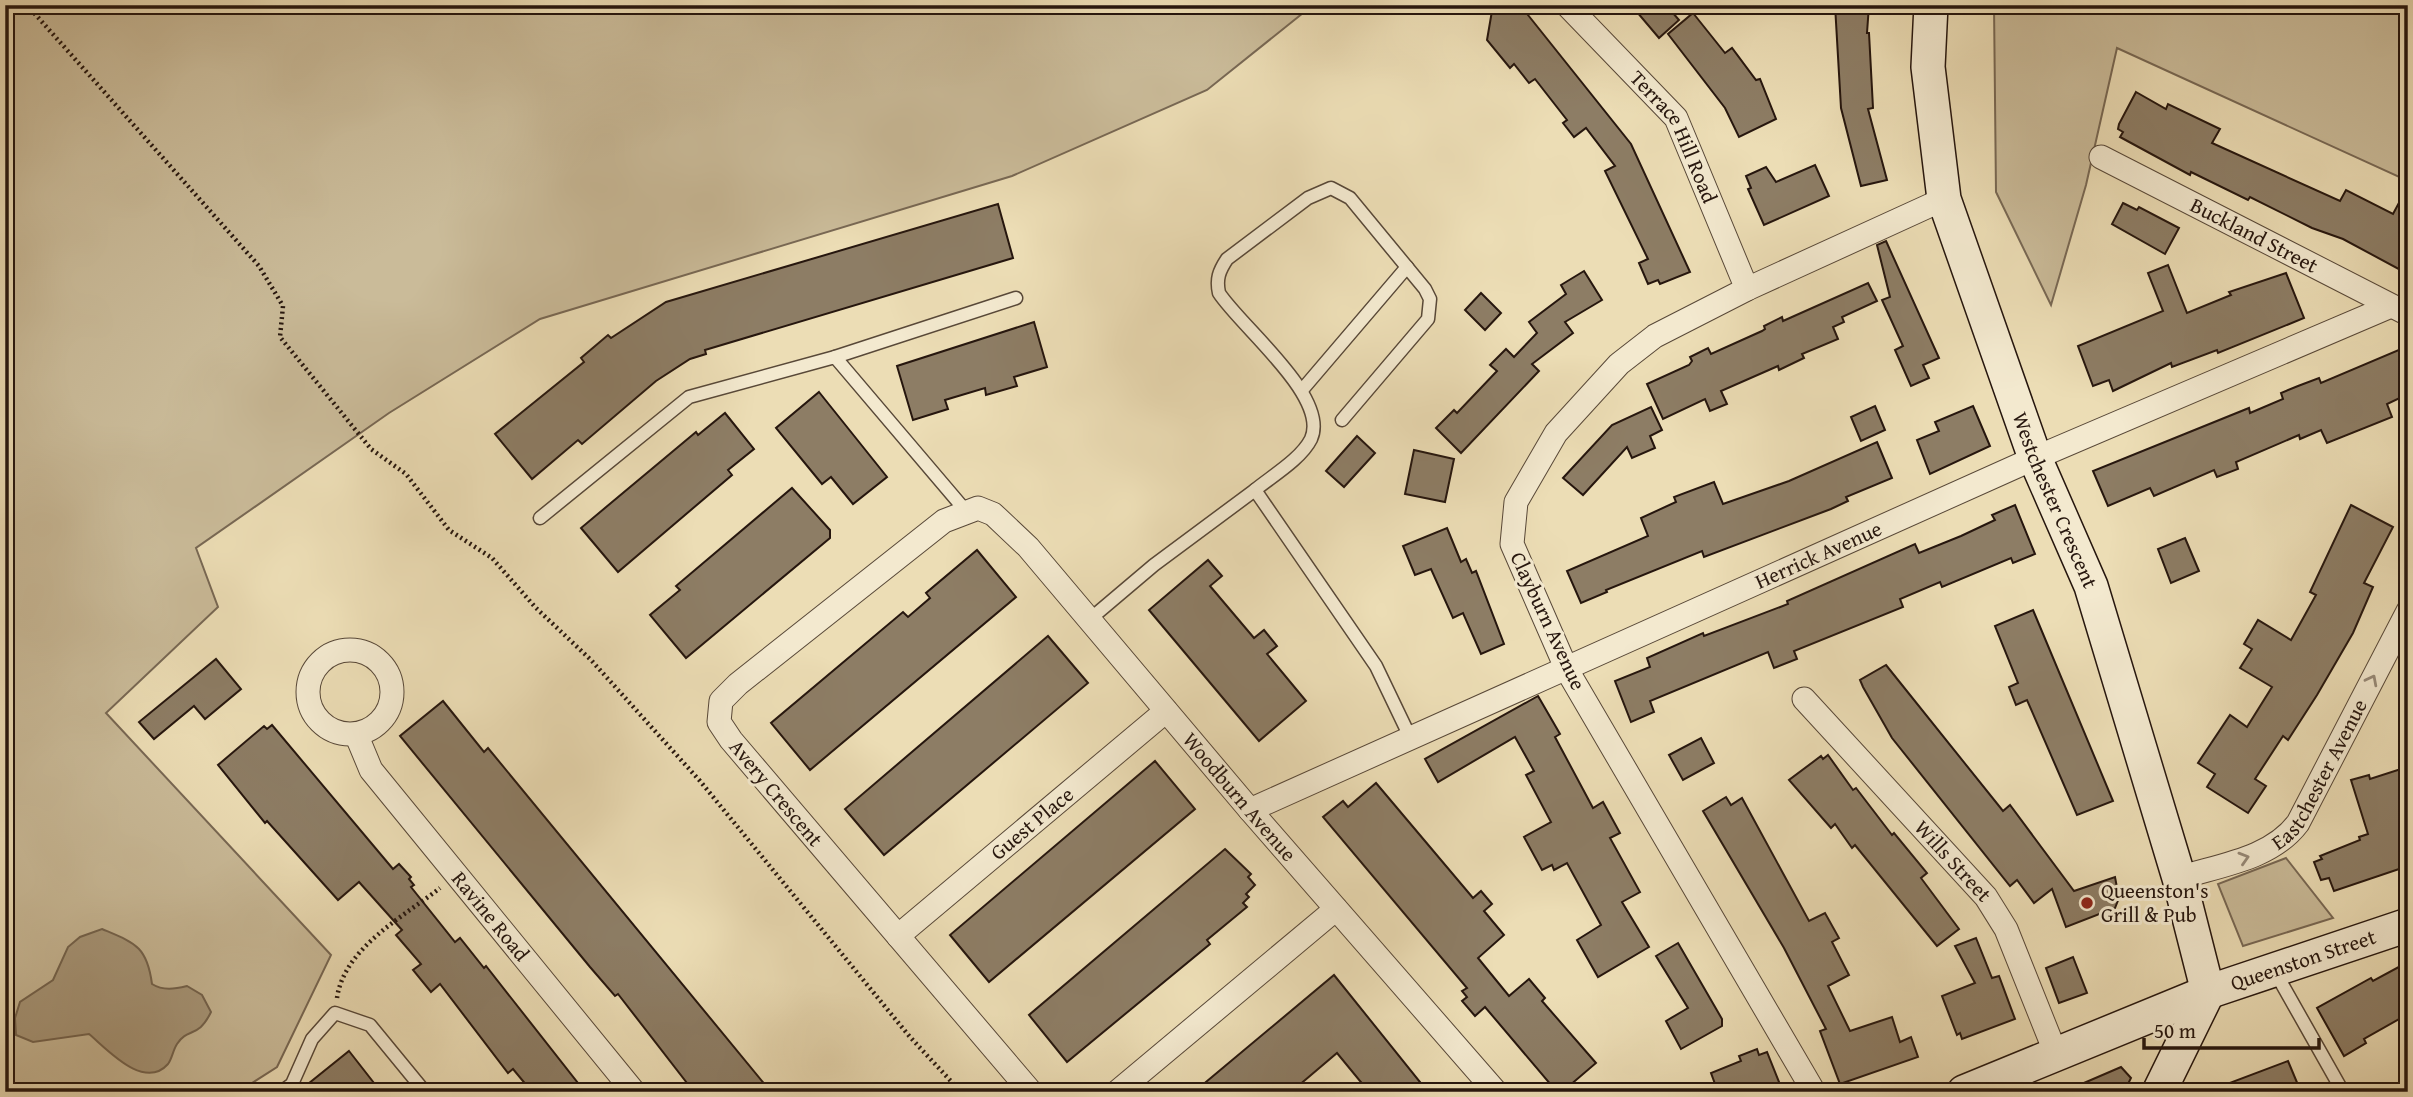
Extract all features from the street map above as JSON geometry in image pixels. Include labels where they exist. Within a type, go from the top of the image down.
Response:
[{"type":"main road","name":"Westchester Crescent","points":[[1931,5],[1928,67],[1944,199],[2035,458],[2091,586],[2179,878],[2208,992]]},
{"type":"main road","name":"Queenston Street","points":[[1964,1092],[2208,992],[2408,925]]},
{"type":"main road","points":[[2159,1092],[2208,992]]},
{"type":"street","name":"Terrace Hill Road","points":[[1567,5],[1676,118],[1747,289]]},
{"type":"street","name":"Buckland Street","points":[[2101,157],[2400,310]]},
{"type":"street","name":"Clayburn Avenue","points":[[1814,1092],[1567,670],[1512,544],[1516,502],[1556,433],[1619,363],[1655,336],[1747,289],[1944,199]]},
{"type":"street","name":"Herrick Avenue","points":[[1250,810],[2035,458],[2400,310]]},
{"type":"street","name":"Woodburn Avenue","points":[[971,509],[993,514],[1028,547],[1250,810],[1496,1092]]},
{"type":"street","name":"Avery Crescent","points":[[971,509],[944,521],[738,684],[721,701],[718,711],[723,731],[1031,1092]]},
{"type":"street","name":"Eastchester Avenue","points":[[2179,878],[2269,850],[2286,839],[2298,823],[2408,611]]},
{"type":"street","name":"Wills Street","points":[[1804,699],[1986,897],[2006,929],[2056,1054]]},
{"type":"street","name":"Guest Place","points":[[898,936],[1166,711]]},
{"type":"street","name":"Ravine Road","points":[[356,734],[371,770],[634,1092]]},
{"type":"street","points":[[1118,1092],[1336,909]]},
{"type":"lane","points":[[1089,620],[1154,565],[1255,490],[1310,440],[1314,418],[1302,390],[1219,293],[1217,282],[1219,271],[1227,259],[1308,198],[1331,188],[1350,198],[1430,299],[1428,319],[1342,420]]},
{"type":"lane","points":[[1302,390],[1407,267]]},
{"type":"lane","points":[[540,517],[689,397],[835,357],[1016,299]]},
{"type":"lane","points":[[835,357],[971,509]]},
{"type":"lane","points":[[1255,490],[1376,666],[1411,739]]},
{"type":"lane","points":[[2274,970],[2343,1092]]},
{"type":"lane","points":[[281,1092],[292,1084],[312,1039],[335,1013],[370,1025],[425,1092]]},
{"type":"path","points":[[27,5],[260,266],[283,306],[280,337],[371,449],[406,474],[449,530],[492,558],[536,608],[591,660],[700,781],[910,1037],[961,1092]]},
{"type":"path","points":[[335,1013],[339,985],[354,957],[455,876]]},
{"type":"shaded area","points":[[5,5],[1313,5],[1207,90],[1012,176],[540,319],[389,413],[196,548],[218,607],[106,713],[331,955],[277,1067],[238,1092],[5,1092]]},
{"type":"shaded area","points":[[1994,5],[2408,5],[2408,181],[2117,48],[2086,185],[2051,305],[1996,192]]},
{"type":"shaded area","points":[[2286,858],[2333,918],[2243,946],[2218,884]]},
{"type":"shaded area","points":[[102,929],[138,948],[147,961],[152,984],[174,989],[187,986],[202,995],[211,1012],[202,1026],[181,1039],[171,1060],[158,1071],[148,1073],[126,1065],[89,1034],[33,1042],[16,1035],[15,1018],[20,1002],[53,980],[68,947],[80,937]]},
{"type":"building","points":[[1493,5],[1520,5],[1631,144],[1690,272],[1660,284],[1658,280],[1648,284],[1639,263],[1648,259],[1605,171],[1615,166],[1586,128],[1574,137],[1563,123],[1567,120],[1535,79],[1529,83],[1514,64],[1510,68],[1487,40]]},
{"type":"building","points":[[1631,5],[1666,5],[1679,20],[1659,38]]},
{"type":"building","points":[[1835,5],[1869,5],[1867,33],[1873,108],[1868,109],[1887,180],[1861,186],[1841,108]]},
{"type":"building","points":[[1693,13],[1725,53],[1732,48],[1756,80],[1760,79],[1776,119],[1739,137],[1725,108],[1668,34]]},
{"type":"building","points":[[2136,92],[2166,109],[2168,104],[2220,129],[2212,143],[2340,201],[2346,190],[2393,214],[2408,186],[2408,274],[2343,239],[2312,228],[2250,197],[2248,200],[2191,172],[2190,175],[2120,137],[2123,132],[2118,129],[2119,124]]},
{"type":"building","points":[[1815,165],[1829,196],[1764,225],[1748,189],[1751,188],[1746,176],[1766,167],[1776,182]]},
{"type":"building","points":[[2123,203],[2137,210],[2139,207],[2179,228],[2165,254],[2112,224]]},
{"type":"building","points":[[998,204],[1013,258],[705,350],[706,354],[690,359],[656,381],[582,444],[578,440],[532,479],[495,434],[584,362],[581,358],[608,335],[611,338],[666,302]]},
{"type":"building","points":[[1886,241],[1939,358],[1923,365],[1929,378],[1911,386],[1895,350],[1903,346],[1882,300],[1890,297],[1877,245]]},
{"type":"building","points":[[2168,265],[2187,313],[2231,295],[2229,292],[2286,273],[2304,318],[2218,353],[2217,350],[2172,367],[2171,363],[2113,391],[2109,380],[2093,386],[2078,346],[2163,311],[2148,273]]},
{"type":"building","points":[[1584,271],[1602,300],[1565,322],[1573,333],[1532,364],[1539,371],[1461,453],[1436,428],[1454,410],[1457,413],[1497,371],[1490,365],[1506,349],[1514,357],[1537,333],[1529,322],[1566,294],[1561,285]]},
{"type":"building","points":[[1868,283],[1877,301],[1842,317],[1844,322],[1833,327],[1838,339],[1802,354],[1804,358],[1779,370],[1778,366],[1721,391],[1727,404],[1710,411],[1705,399],[1663,419],[1647,384],[1689,365],[1692,361],[1690,357],[1708,348],[1711,354],[1762,331],[1764,326],[1782,317],[1783,321]]},
{"type":"building","points":[[1481,293],[1501,313],[1485,330],[1465,310]]},
{"type":"building","points":[[1034,322],[1047,367],[1014,377],[1017,386],[986,395],[985,388],[945,400],[948,409],[913,420],[897,366]]},
{"type":"building","points":[[2401,349],[2408,365],[2408,386],[2401,389],[2404,396],[2387,404],[2392,417],[2327,443],[2321,430],[2300,439],[2299,435],[2236,462],[2238,469],[2217,477],[2214,470],[2154,496],[2150,488],[2108,506],[2093,471],[2249,408],[2250,413],[2283,399],[2281,393],[2319,378],[2321,383]]},
{"type":"building","points":[[819,392],[887,477],[853,504],[831,477],[822,484],[776,428]]},
{"type":"building","points":[[1875,406],[1885,430],[1861,441],[1851,417]]},
{"type":"building","points":[[1973,406],[1990,446],[1930,474],[1917,440],[1939,431],[1935,422]]},
{"type":"building","points":[[1651,407],[1662,430],[1650,436],[1655,448],[1632,458],[1627,447],[1583,495],[1563,478],[1612,425]]},
{"type":"building","points":[[725,413],[754,449],[728,470],[732,475],[618,572],[581,528],[696,432],[698,435]]},
{"type":"building","points":[[1357,436],[1375,453],[1344,487],[1326,471]]},
{"type":"building","points":[[1877,442],[1892,478],[1846,497],[1848,501],[1831,509],[1704,557],[1702,551],[1581,603],[1567,571],[1648,536],[1641,518],[1676,502],[1674,497],[1714,482],[1723,504],[1789,481]]},
{"type":"building","points":[[1414,450],[1454,459],[1445,502],[1405,494]]},
{"type":"building","points":[[792,488],[830,530],[830,538],[686,658],[650,615],[680,590],[676,586]]},
{"type":"building","points":[[2015,505],[2035,554],[2013,563],[2011,558],[1942,587],[1940,582],[1900,599],[1903,607],[1794,651],[1797,659],[1774,668],[1768,652],[1650,701],[1654,712],[1631,722],[1615,681],[1650,667],[1647,658],[1703,633],[1704,636],[1788,604],[1787,601],[1915,544],[1919,553],[1961,536],[1995,520],[1992,515]]},
{"type":"building","points":[[2351,505],[2393,527],[2364,583],[2373,587],[2353,633],[2317,695],[2288,740],[2283,736],[2255,779],[2266,786],[2248,813],[2207,787],[2215,774],[2198,763],[2230,715],[2247,727],[2272,687],[2240,668],[2252,649],[2244,644],[2258,620],[2291,640],[2316,595],[2310,592]]},
{"type":"building","points":[[1447,528],[1461,562],[1466,559],[1472,573],[1476,571],[1504,644],[1481,654],[1463,613],[1453,618],[1431,569],[1415,575],[1403,546]]},
{"type":"building","points":[[2185,538],[2199,571],[2171,583],[2158,549]]},
{"type":"building","points":[[977,550],[1016,597],[810,770],[771,723],[903,612],[908,617],[930,598],[926,593]]},
{"type":"building","points":[[1208,560],[1222,576],[1210,586],[1254,638],[1264,630],[1277,646],[1267,654],[1306,701],[1259,741],[1149,610]]},
{"type":"building","points":[[2033,610],[2113,801],[2077,815],[2027,700],[2016,705],[2009,687],[2018,683],[1995,626]]},
{"type":"building","points":[[1048,636],[1088,683],[884,855],[845,809]]},
{"type":"building","points":[[216,659],[241,689],[205,719],[194,706],[154,739],[139,722]]},
{"type":"building","points":[[1886,665],[2003,811],[2010,805],[2074,891],[2115,877],[2119,898],[2115,908],[2066,927],[2052,889],[2034,903],[2017,880],[2010,886],[1892,738],[1863,687],[1860,680]]},
{"type":"building","points":[[1538,696],[1560,734],[1555,737],[1593,808],[1603,802],[1620,833],[1610,838],[1640,892],[1622,902],[1649,947],[1598,977],[1577,940],[1601,925],[1567,863],[1554,870],[1552,865],[1542,870],[1524,837],[1551,822],[1526,775],[1534,771],[1515,737],[1438,782],[1425,759]]},
{"type":"building","points":[[443,701],[484,752],[488,748],[771,1092],[694,1092],[618,994],[615,996],[590,967],[400,736]]},
{"type":"building","points":[[272,725],[393,869],[399,864],[411,877],[409,879],[414,885],[411,887],[455,942],[460,938],[484,968],[486,966],[585,1092],[532,1092],[513,1069],[508,1073],[440,984],[431,992],[413,970],[421,964],[396,935],[402,930],[359,882],[338,900],[267,821],[265,823],[218,765],[264,726],[267,729]]},
{"type":"building","points":[[1701,738],[1714,763],[1683,780],[1669,755]]},
{"type":"building","points":[[1828,755],[1853,790],[1856,788],[1892,835],[1894,833],[1927,873],[1921,878],[1959,929],[1937,946],[1855,845],[1852,848],[1835,824],[1831,828],[1789,780],[1821,756],[1823,759]]},
{"type":"building","points":[[1155,761],[1195,809],[989,982],[950,935]]},
{"type":"building","points":[[2404,768],[2408,778],[2408,866],[2334,891],[2329,878],[2321,880],[2314,862],[2322,859],[2320,856],[2360,840],[2359,837],[2368,834],[2351,780],[2369,775],[2370,779]]},
{"type":"building","points":[[1376,783],[1473,898],[1481,891],[1492,904],[1484,911],[1504,935],[1478,958],[1509,996],[1529,979],[1545,998],[1542,1001],[1596,1063],[1562,1092],[1557,1092],[1485,1007],[1475,1016],[1462,1001],[1467,997],[1462,991],[1467,988],[1323,817],[1343,801],[1348,807]]},
{"type":"building","points":[[1726,797],[1731,805],[1742,798],[1809,921],[1825,913],[1839,938],[1832,942],[1849,975],[1828,986],[1850,1031],[1892,1017],[1900,1042],[1911,1037],[1918,1057],[1840,1084],[1820,1031],[1826,1029],[1784,948],[1703,811]]},
{"type":"building","points":[[1225,849],[1251,874],[1248,877],[1255,885],[1246,894],[1249,897],[1243,903],[1247,907],[1207,940],[1210,944],[1067,1062],[1029,1015]]},
{"type":"building","points":[[1976,938],[1992,978],[1999,976],[2015,1019],[1962,1039],[1960,1033],[1957,1035],[1942,996],[1975,983],[1955,946]]},
{"type":"building","points":[[1678,943],[1722,1019],[1722,1026],[1681,1049],[1666,1021],[1688,1008],[1656,956]]},
{"type":"building","points":[[2073,957],[2087,993],[2059,1003],[2046,968]]},
{"type":"building","points":[[2408,962],[2408,1014],[2364,1039],[2366,1043],[2344,1056],[2317,1008],[2371,978],[2373,981]]},
{"type":"building","points":[[1334,975],[1428,1092],[1369,1092],[1337,1053],[1291,1092],[1194,1092]]},
{"type":"building","points":[[1757,1049],[1759,1055],[1767,1052],[1783,1092],[1718,1092],[1711,1073],[1741,1061],[1739,1056]]},
{"type":"building","points":[[349,1051],[381,1092],[298,1092]]},
{"type":"building","points":[[2288,1061],[2301,1092],[2211,1090]]},
{"type":"building","points":[[2121,1067],[2131,1078],[2124,1092],[2063,1092]]},
{"type":"place","name":"Queenston's Grill & Pub","points":[[2087,903]]}]
